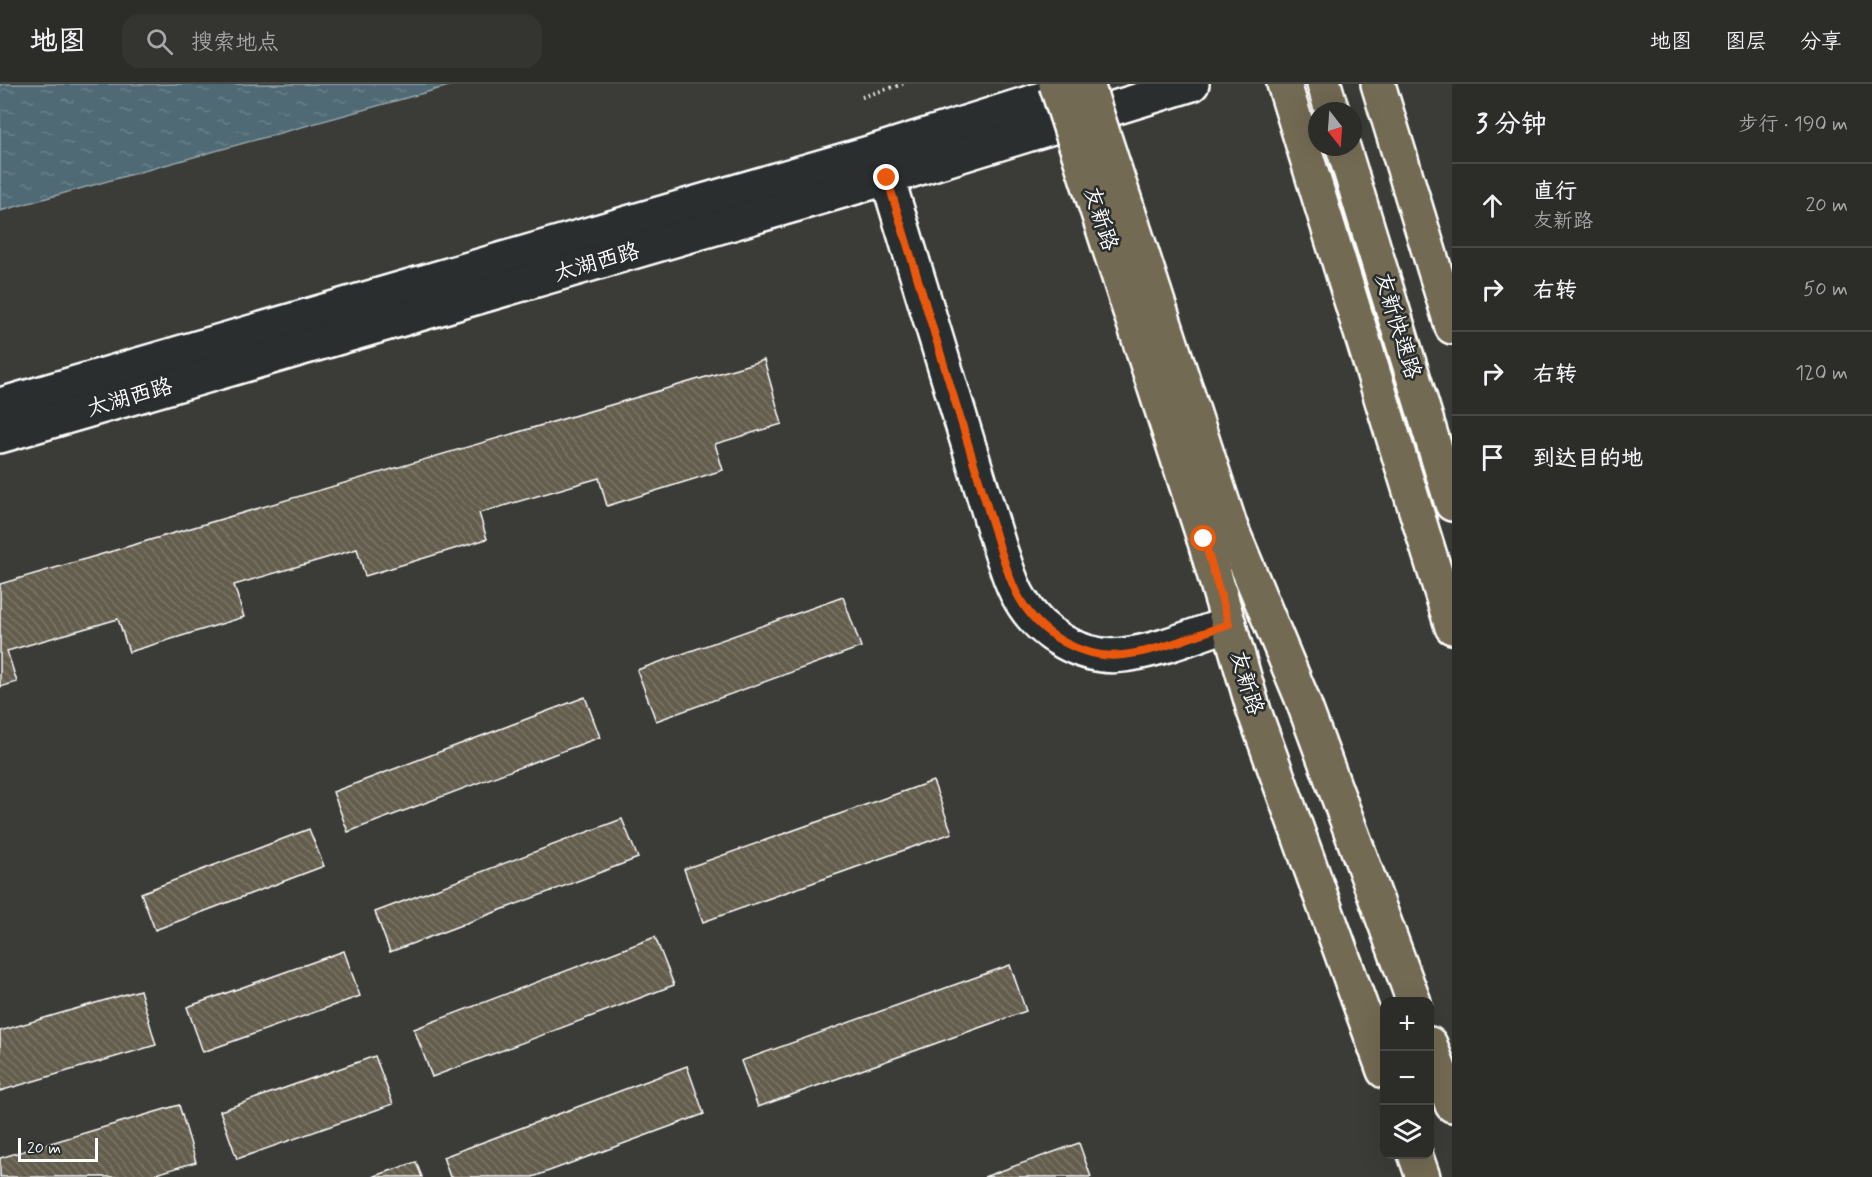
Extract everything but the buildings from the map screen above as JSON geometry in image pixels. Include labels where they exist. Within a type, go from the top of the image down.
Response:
[{"type":"main road","name":"友新路","points":[[1056,84],[1218,533],[1301,696],[1412,997]]},
{"type":"main road","name":"友新路","points":[[1089,84],[1218,533],[1229,624],[1254,711],[1380,1060]]},
{"type":"main road","name":"太湖西路","points":[[0,436],[883,164],[1089,84]]},
{"type":"main road","name":"太湖西路","points":[[0,405],[883,164],[1192,84]]},
{"type":"main road","points":[[1284,84],[1452,627]]},
{"type":"main road","points":[[1324,84],[1329,102]]},
{"type":"main road","points":[[1378,84],[1452,327]]},
{"type":"main road","name":"友新快速路","points":[[1346,156],[1452,504]]},
{"type":"main road","points":[[883,164],[1001,552],[1019,598],[1027,610],[1056,638],[1092,653],[1107,655],[1146,651],[1229,624]]},
{"type":"main road","points":[[1433,1051],[1452,1105]]},
{"type":"main road","points":[[1416,1159],[1423,1177]]},
{"type":"path","points":[[862,97],[903,84]]},
{"type":"water","points":[[0,84],[456,84],[0,211]]},
{"type":"route","points":[[887,178],[1001,552],[1019,598],[1035,620],[1056,638],[1092,653],[1107,655],[1146,651],[1229,624],[1204,539]]}]
